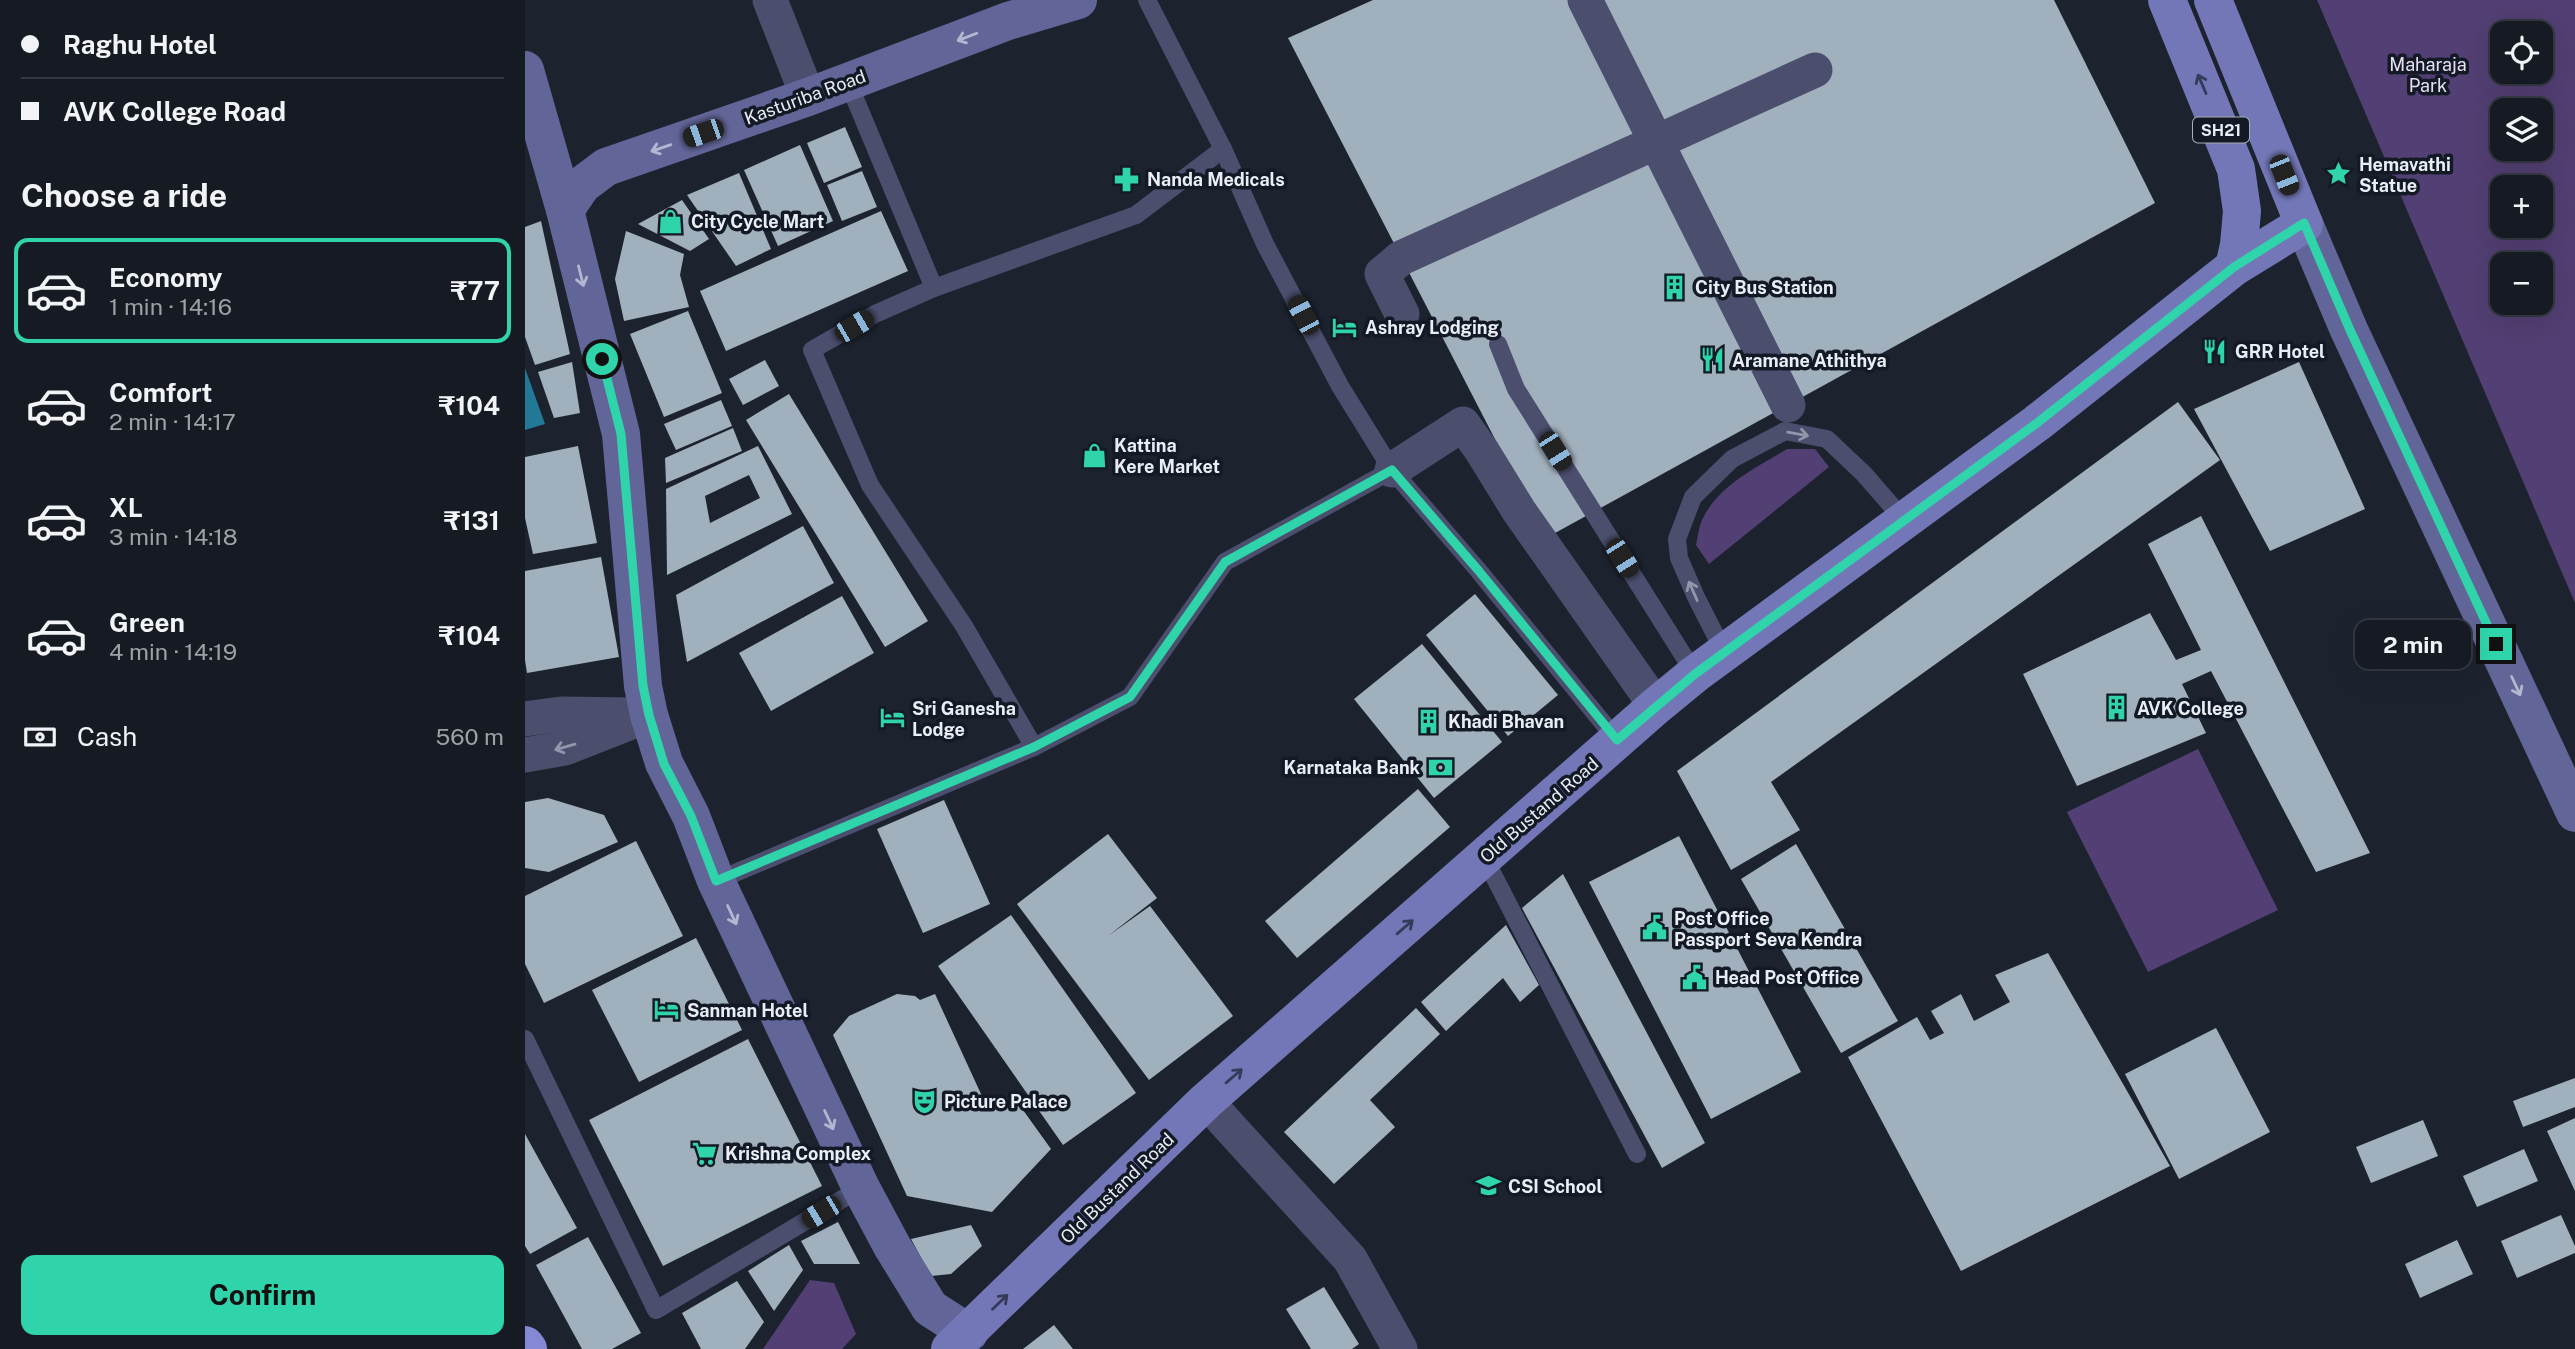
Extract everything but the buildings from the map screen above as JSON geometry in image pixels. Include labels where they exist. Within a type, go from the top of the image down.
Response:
[{"type":"main road","name":"SH21","points":[[2167,0],[2237,169],[2242,211],[2234,267]]},
{"type":"main road","name":"SH21","points":[[2213,0],[2304,223]]},
{"type":"main road","points":[[2237,169],[2275,151]]},
{"type":"main road","name":"Old Bustand Road","points":[[959,1341],[1206,1101],[1656,706],[1709,663],[2037,423],[2234,267],[2304,223]]},
{"type":"street","points":[[770,0],[808,97]]},
{"type":"street","name":"Kasturiba Road","points":[[565,210],[582,184],[606,167],[848,82],[1005,10],[1078,0]]},
{"type":"street","points":[[1585,0],[1788,405]]},
{"type":"street","points":[[525,70],[535,140],[565,210],[621,434],[643,686],[664,764],[691,816],[716,881],[862,1188],[892,1246],[930,1308],[959,1341]]},
{"type":"street","points":[[1402,314],[1382,274],[1401,258],[1815,70]]},
{"type":"street","points":[[2304,223],[2350,330],[2575,813]]},
{"type":"street","points":[[1392,470],[1463,424],[1526,521],[1656,706]]},
{"type":"street","points":[[525,719],[561,713],[649,715]]},
{"type":"street","points":[[525,755],[565,748],[649,715]]},
{"type":"street","points":[[1206,1101],[1350,1259],[1400,1349]]},
{"type":"lane","points":[[1147,0],[1223,149],[1265,244],[1341,386],[1392,470],[1617,740]]},
{"type":"lane","points":[[848,82],[934,288]]},
{"type":"lane","points":[[1034,747],[964,626],[870,485],[812,350],[875,314],[934,288],[1136,215],[1223,149]]},
{"type":"lane","points":[[1498,344],[1516,389],[1709,663]]},
{"type":"lane","points":[[1709,663],[1696,597],[1679,558],[1677,539],[1693,497],[1733,459],[1785,431],[1827,439],[1864,474],[1904,520]]},
{"type":"lane","points":[[716,881],[1034,747],[1130,697],[1225,562],[1392,470]]},
{"type":"lane","points":[[1484,857],[1637,1154]]},
{"type":"lane","points":[[525,1039],[656,1310],[862,1188]]},
{"type":"green space","name":"Maharaja Park","points":[[2317,0],[2575,0],[2575,603]]},
{"type":"green space","points":[[1787,449],[1815,449],[1829,467],[1709,564],[1696,545],[1702,521],[1710,506],[1729,486]]},
{"type":"green space","points":[[2198,749],[2278,910],[2148,972],[2067,812]]},
{"type":"green space","points":[[810,1280],[834,1283],[856,1334],[842,1349],[763,1349]]},
{"type":"water","points":[[525,368],[545,424],[525,430]]},
{"type":"place","name":"Hemavathi Statue","points":[[2339,174]]},
{"type":"place","name":"Nanda Medicals","points":[[1127,179]]},
{"type":"place","name":"City Cycle Mart","points":[[671,221]]},
{"type":"place","name":"City Bus Station","points":[[1675,287]]},
{"type":"place","name":"Ashray Lodging","points":[[1345,327]]},
{"type":"place","name":"GRR Hotel","points":[[2215,351]]},
{"type":"place","name":"Aramane Athithya","points":[[1712,360]]},
{"type":"place","name":"Kattina Kere Market","points":[[1094,455]]},
{"type":"place","name":"AVK College","points":[[2117,708]]},
{"type":"place","name":"Sri Ganesha Lodge","points":[[892,718]]},
{"type":"place","name":"Khadi Bhavan","points":[[1428,721]]},
{"type":"place","name":"Karnataka Bank","points":[[1440,767]]},
{"type":"place","name":"Post Office Passport Seva Kendra","points":[[1654,928]]},
{"type":"place","name":"Head Post Office","points":[[1695,977]]},
{"type":"place","name":"Sanman Hotel","points":[[667,1010]]},
{"type":"place","name":"Picture Palace","points":[[924,1101]]},
{"type":"place","name":"Krishna Complex","points":[[705,1153]]},
{"type":"place","name":"CSI School","points":[[1488,1186]]},
{"type":"route","points":[[602,359],[621,434],[643,686],[649,715],[664,764],[691,816],[716,881],[1034,747],[1130,697],[1225,562],[1392,470],[1617,740],[1695,674],[2037,423],[2234,267],[2304,223],[2350,330],[2496,644]]}]
